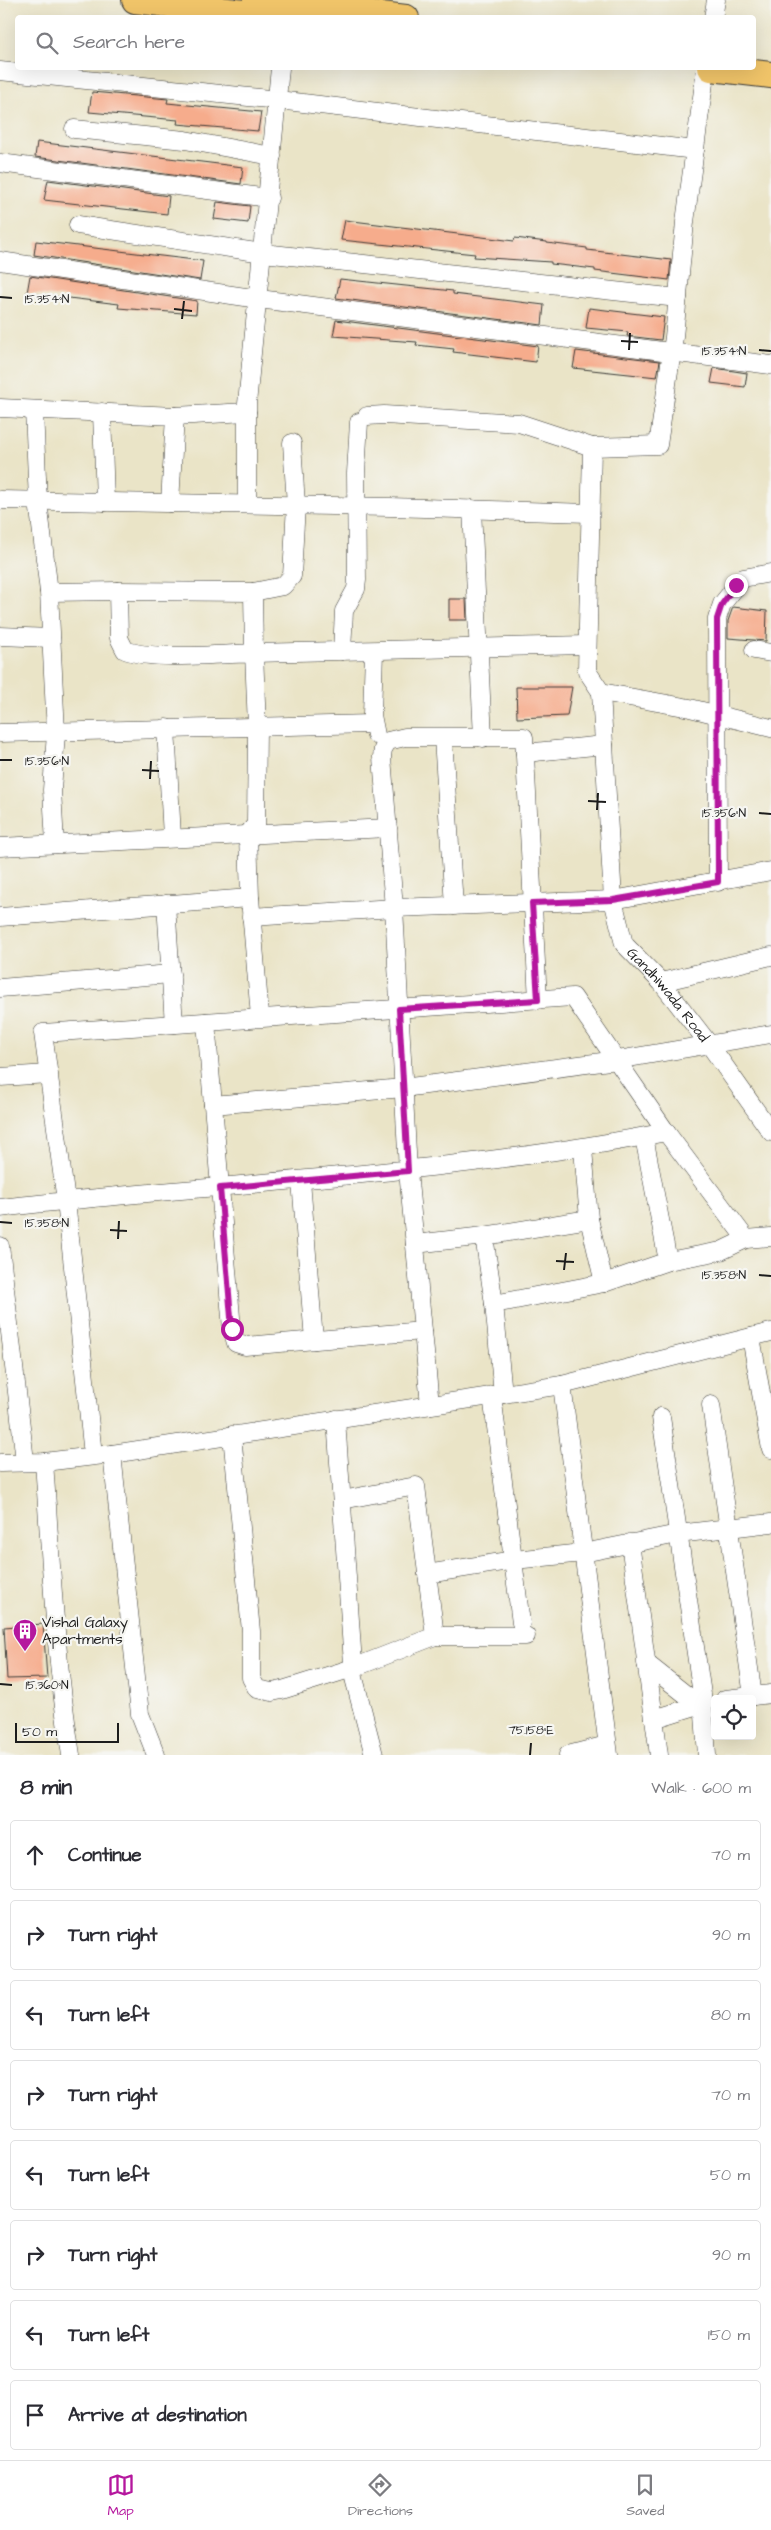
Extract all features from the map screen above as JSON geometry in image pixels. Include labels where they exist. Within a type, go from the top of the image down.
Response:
[{"type":"highway","points":[[134,0],[361,15]]},
{"type":"highway","points":[[256,0],[285,10]]},
{"type":"highway","points":[[756,58],[771,60]]},
{"type":"highway","points":[[728,70],[771,75]]},
{"type":"street","points":[[714,15],[716,0]]},
{"type":"street","points":[[247,504],[247,412],[280,70]]},
{"type":"street","points":[[342,651],[344,610],[356,589],[357,580],[356,506],[364,419],[384,415],[519,423],[592,447],[658,445],[672,351],[694,150],[706,70]]},
{"type":"street","points":[[0,71],[278,100],[694,150]]},
{"type":"street","points":[[74,129],[185,140],[272,156]]},
{"type":"street","points":[[0,163],[269,198]]},
{"type":"street","points":[[78,225],[263,253],[678,298]]},
{"type":"street","points":[[0,261],[259,298],[771,365]]},
{"type":"street","points":[[0,408],[175,416],[247,412]]},
{"type":"street","points":[[34,410],[38,502],[49,592],[56,733],[52,790],[55,844]]},
{"type":"street","points":[[102,412],[105,502]]},
{"type":"street","points":[[170,503],[175,416]]},
{"type":"street","points":[[49,592],[118,590],[253,592],[283,586],[292,576],[296,505],[292,443]]},
{"type":"street","points":[[592,447],[586,671],[601,692],[718,715],[771,728]]},
{"type":"street","points":[[0,500],[356,506],[589,513]]},
{"type":"street","points":[[472,509],[483,738]]},
{"type":"street","points":[[718,882],[717,619],[722,604],[743,578],[771,573]]},
{"type":"street","points":[[118,590],[119,638],[125,650],[150,654],[197,656],[254,652],[374,651],[586,645]]},
{"type":"street","points":[[253,592],[257,727],[256,824],[248,834],[251,917],[260,1018]]},
{"type":"street","points":[[0,636],[51,638]]},
{"type":"street","points":[[374,651],[372,724],[383,749],[394,908],[408,1171],[430,1405]]},
{"type":"street","name":"Gandhiwada Road","points":[[601,692],[613,900],[624,944],[661,982],[768,1122]]},
{"type":"street","points":[[0,733],[372,724]]},
{"type":"street","points":[[166,728],[172,837]]},
{"type":"street","points":[[383,749],[388,741],[394,738],[524,738],[538,1000]]},
{"type":"street","points":[[444,738],[454,906]]},
{"type":"street","points":[[524,753],[604,745]]},
{"type":"street","points":[[0,846],[388,828]]},
{"type":"street","points":[[251,917],[394,908],[613,900],[771,871]]},
{"type":"street","points":[[0,917],[250,898]]},
{"type":"street","points":[[166,904],[174,1024]]},
{"type":"street","points":[[661,982],[771,956]]},
{"type":"street","points":[[0,988],[171,974]]},
{"type":"street","points":[[93,1455],[66,1201],[43,1033],[573,997],[666,1132],[746,1239]]},
{"type":"street","points":[[206,1022],[232,1329],[236,1343],[245,1346],[423,1331]]},
{"type":"street","points":[[213,1105],[404,1088],[617,1060],[771,1034]]},
{"type":"street","points":[[0,1076],[48,1074]]},
{"type":"street","points":[[0,1208],[408,1171],[583,1149],[666,1132]]},
{"type":"street","points":[[644,1137],[668,1262]]},
{"type":"street","points":[[583,1149],[589,1218],[604,1283]]},
{"type":"street","points":[[301,1180],[314,1340]]},
{"type":"street","points":[[415,1244],[484,1236],[589,1218]]},
{"type":"street","points":[[232,1435],[251,1631],[251,1678],[253,1686],[257,1690],[272,1692],[353,1668],[435,1636],[524,1630],[514,1560],[497,1395],[494,1304],[484,1236]]},
{"type":"street","points":[[494,1304],[604,1283],[668,1262],[721,1251],[746,1239],[771,1237]]},
{"type":"street","points":[[0,1246],[25,1461]]},
{"type":"street","points":[[0,1463],[44,1462],[112,1454],[562,1385],[771,1332]]},
{"type":"street","points":[[751,1337],[771,1449]]},
{"type":"street","points":[[562,1385],[608,1750],[568,1755]]},
{"type":"street","points":[[711,1405],[754,1695]]},
{"type":"street","points":[[661,1417],[678,1534],[709,1700],[707,1755]]},
{"type":"street","points":[[336,1419],[353,1668],[374,1755]]},
{"type":"street","points":[[112,1454],[140,1714],[156,1755]]},
{"type":"street","points":[[44,1462],[58,1646],[71,1755]]},
{"type":"street","points":[[342,1500],[416,1486],[435,1636]]},
{"type":"street","points":[[427,1574],[514,1560],[583,1553],[678,1534],[771,1523]]},
{"type":"street","points":[[630,1543],[659,1755]]},
{"type":"street","points":[[646,1663],[699,1705],[654,1719]]},
{"type":"street","points":[[756,1696],[771,1694]]},
{"type":"building","points":[[92,92],[168,99],[167,103],[261,112],[258,131],[177,124],[178,120],[89,112]]},
{"type":"building","points":[[37,142],[243,167],[241,184],[35,157]]},
{"type":"building","points":[[48,180],[169,196],[167,214],[44,200]]},
{"type":"building","points":[[217,202],[250,206],[248,223],[214,219]]},
{"type":"building","points":[[345,220],[514,241],[515,238],[587,248],[587,250],[671,260],[669,280],[595,271],[595,269],[551,264],[551,262],[474,257],[475,254],[341,240]]},
{"type":"building","points":[[36,241],[203,261],[200,280],[34,255]]},
{"type":"building","points":[[30,276],[197,301],[196,314],[118,308],[119,304],[27,293]]},
{"type":"building","points":[[340,279],[453,291],[453,294],[544,305],[542,325],[336,298]]},
{"type":"building","points":[[589,308],[664,317],[661,340],[627,336],[628,332],[586,328]]},
{"type":"building","points":[[336,320],[538,346],[536,362],[453,352],[454,349],[416,345],[417,342],[333,336]]},
{"type":"building","points":[[576,351],[660,361],[657,377],[573,368]]},
{"type":"building","points":[[714,368],[747,373],[745,387],[711,383]]},
{"type":"building","points":[[449,599],[466,599],[467,620],[449,620]]},
{"type":"building","points":[[733,607],[767,611],[766,641],[728,638],[728,621]]},
{"type":"building","points":[[516,687],[572,687],[567,716],[517,718]]},
{"type":"building","name":"Vishal Galaxy Apartments","points":[[43,1624],[47,1678],[7,1679],[4,1627]]},
{"type":"place","name":"Vishal Galaxy Apartments","points":[[25,1652]]},
{"type":"route","points":[[232,1329],[220,1188],[408,1171],[399,1009],[538,1000],[532,903],[613,900],[718,882],[717,619],[722,604],[736,585]]}]
